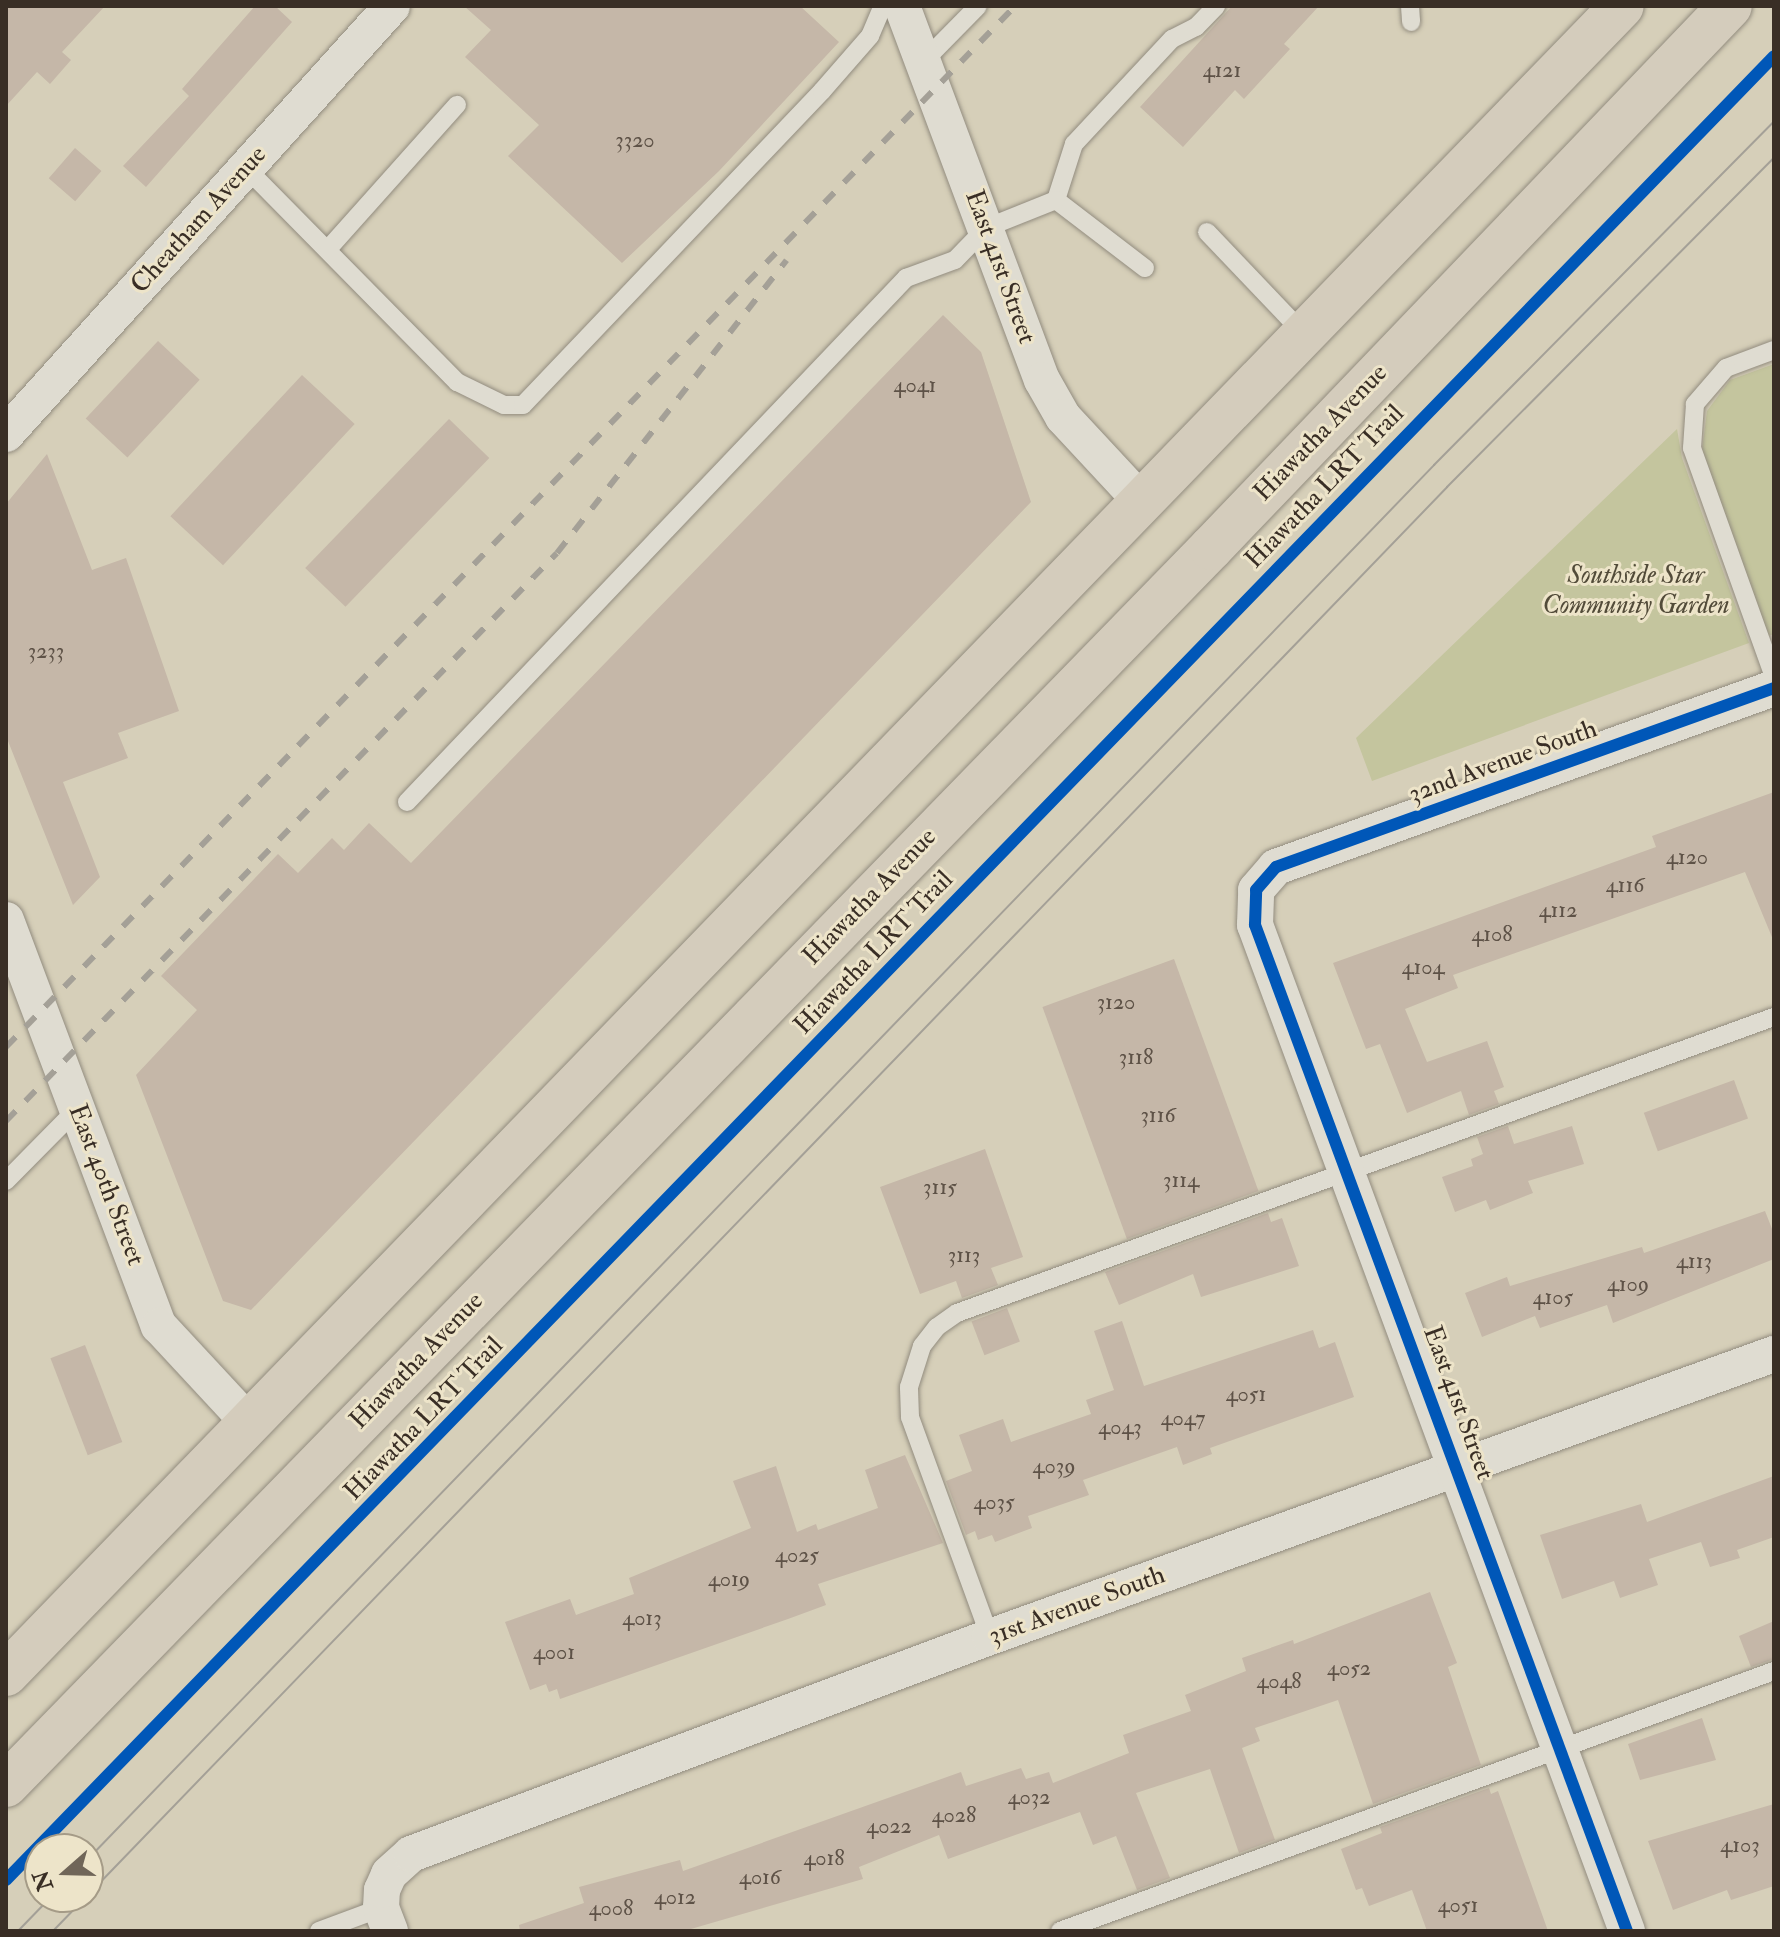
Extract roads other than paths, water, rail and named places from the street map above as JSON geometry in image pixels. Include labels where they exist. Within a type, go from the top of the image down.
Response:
[{"type":"highway","points":[[6,1674],[1622,6]]},
{"type":"highway","name":"Hiawatha Avenue","points":[[6,1785],[1211,548],[1730,6]]},
{"type":"street","name":"Cheatham Avenue","points":[[6,434],[392,6]]},
{"type":"street","name":"East 41st Street","points":[[902,6],[1042,380],[1063,417],[1141,501]]},
{"type":"street","name":"32nd Avenue South","points":[[1256,890],[1276,867],[1774,688]]},
{"type":"street","name":"East 41st Street","points":[[1256,890],[1255,925],[1459,1469],[1627,1931]]},
{"type":"street","name":"East 40th Street","points":[[6,920],[159,1326],[249,1423]]},
{"type":"street","name":"31st Avenue South","points":[[387,1904],[411,1854],[990,1637],[1774,1354]]},
{"type":"lane","points":[[246,168],[329,248],[457,382],[504,405],[523,405],[822,91],[870,36],[883,6]]},
{"type":"lane","points":[[923,62],[978,6]]},
{"type":"lane","points":[[1056,200],[1074,144],[1172,39],[1196,27],[1216,6]]},
{"type":"lane","points":[[329,248],[457,105]]},
{"type":"lane","points":[[407,802],[906,278],[955,260],[986,228],[1056,200]]},
{"type":"lane","points":[[1056,200],[1145,268]]},
{"type":"lane","points":[[1207,232],[1304,334]]},
{"type":"lane","points":[[1774,350],[1726,368],[1695,404],[1692,448],[1774,677]]},
{"type":"lane","points":[[990,1637],[910,1417],[909,1387],[922,1346],[957,1313],[1349,1174],[1774,1017]]},
{"type":"lane","points":[[6,1181],[77,1109]]},
{"type":"lane","points":[[1060,1931],[1774,1671]]},
{"type":"lane","points":[[319,1931],[387,1904]]},
{"type":"tram line","points":[[104,1842],[1434,465],[1774,121]]},
{"type":"tram line","points":[[104,1878],[1447,487],[1774,158]]},
{"type":"tram line","points":[[18,1931],[35,1913]]},
{"type":"tram line","points":[[53,1931],[70,1913]]},
{"type":"railway","points":[[6,1047],[1015,6]]},
{"type":"railway","points":[[6,1121],[557,553],[787,260]]},
{"type":"park label","name":"Southside Star Community Garden","points":[[1636,591]]}]
